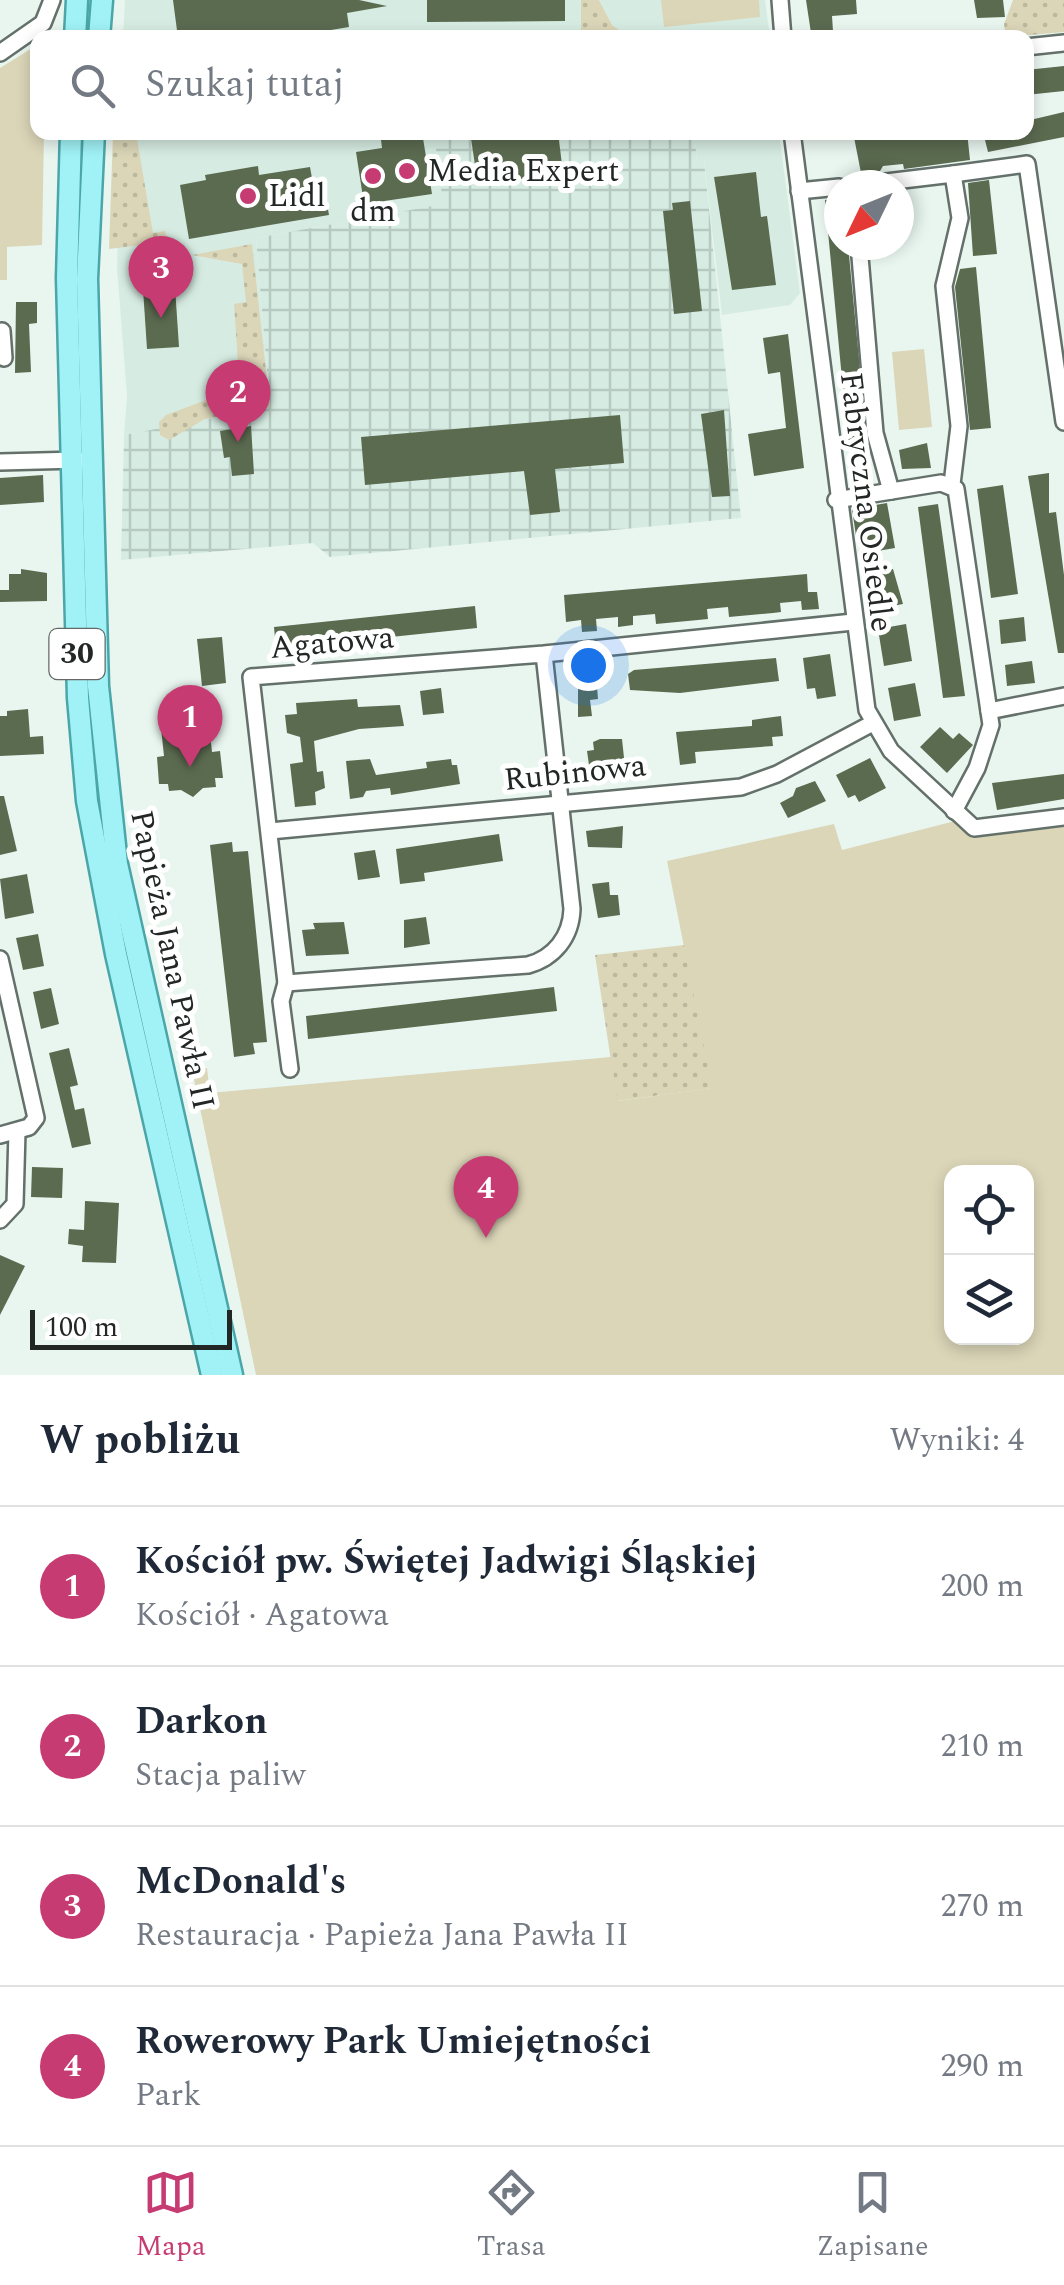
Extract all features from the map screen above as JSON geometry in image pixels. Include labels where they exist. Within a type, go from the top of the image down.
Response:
[{"type":"main road","points":[[76,30],[78,0]]},
{"type":"main road","points":[[100,30],[102,0]]},
{"type":"main road","name":"Papieża Jana Pawła II","points":[[72,140],[67,273],[111,829],[232,1375]]},
{"type":"main road","name":"Papieża Jana Pawła II","points":[[94,140],[78,698],[92,836],[212,1375]]},
{"type":"street","points":[[33,30],[43,23],[52,0]]},
{"type":"street","points":[[780,0],[782,30]]},
{"type":"street","points":[[0,53],[30,32]]},
{"type":"street","points":[[1034,46],[1064,43]]},
{"type":"street","name":"Fabryczna Osiedle","points":[[793,140],[836,500],[872,724],[905,766],[954,811],[982,830],[1064,817]]},
{"type":"street","points":[[914,179],[1027,164],[1064,422]]},
{"type":"street","points":[[953,174],[960,218],[944,286],[958,426],[952,484],[989,712],[988,739],[954,811]]},
{"type":"street","points":[[798,191],[824,188]]},
{"type":"street","points":[[859,260],[875,433],[891,491]]},
{"type":"street","points":[[0,326],[4,358]]},
{"type":"street","points":[[0,462],[82,460]]},
{"type":"street","points":[[836,500],[952,484]]},
{"type":"street","points":[[286,983],[528,965],[546,958],[563,941],[572,910],[544,654],[853,622]]},
{"type":"street","name":"Agatowa","points":[[290,1069],[282,1001],[286,983],[251,678],[544,654]]},
{"type":"street","points":[[989,712],[1064,696]]},
{"type":"street","name":"Rubinowa","points":[[270,831],[752,785],[872,724]]},
{"type":"street","points":[[0,959],[36,1118],[32,1126],[0,1135]]},
{"type":"street","points":[[0,1220],[15,1204],[17,1131]]},
{"type":"shaded area","points":[[125,0],[581,0],[581,30],[123,30]]},
{"type":"shaded area","points":[[581,0],[599,0],[612,25],[620,30],[581,30]]},
{"type":"shaded area","points":[[599,0],[765,0],[769,30],[620,30],[612,25]]},
{"type":"shaded area","points":[[661,0],[759,0],[760,17],[664,27]]},
{"type":"shaded area","points":[[1013,0],[1064,0],[1064,32],[1034,35],[1034,30],[1005,30]]},
{"type":"shaded area","points":[[30,49],[30,140],[44,140],[42,245],[7,247],[7,280],[0,280],[0,68]]},
{"type":"shaded area","points":[[113,140],[137,140],[153,233],[165,231],[167,242],[109,249]]},
{"type":"shaded area","points":[[120,140],[435,140],[444,204],[256,238],[270,407],[124,435],[127,396],[117,268]]},
{"type":"shaded area","points":[[435,140],[695,140],[697,161],[704,161],[741,518],[330,557],[313,543],[121,560],[124,435],[270,407],[256,238],[443,204]]},
{"type":"shaded area","points":[[695,140],[780,140],[800,293],[790,305],[722,315],[704,161],[697,162]]},
{"type":"shaded area","points":[[252,244],[270,407],[205,419],[169,440],[160,435],[159,422],[166,415],[233,390],[239,378],[234,304],[246,302],[242,264],[192,255]]},
{"type":"shaded area","points":[[924,349],[932,427],[899,430],[892,352]]},
{"type":"shaded area","points":[[955,821],[974,837],[1064,822],[1064,1375],[256,1375],[192,1070],[207,1068],[210,1093],[611,1057],[618,1101],[712,1088],[667,861],[834,824],[842,850]]},
{"type":"shaded area","points":[[684,945],[713,1088],[617,1101],[595,955]]},
{"type":"building","points":[[173,0],[359,0],[387,6],[347,13],[349,27],[331,30],[177,30]]},
{"type":"building","points":[[427,0],[565,0],[565,21],[427,22]]},
{"type":"building","points":[[806,0],[856,0],[857,14],[832,16],[833,30],[811,30]]},
{"type":"building","points":[[974,0],[1003,0],[1005,17],[977,18]]},
{"type":"building","points":[[1064,66],[1064,91],[1034,94],[1034,69]]},
{"type":"building","points":[[1064,112],[1064,137],[988,152],[985,140],[1034,140],[1034,119]]},
{"type":"building","name":"Media Expert","points":[[381,140],[423,140],[432,194],[364,204],[356,152],[382,148]]},
{"type":"building","points":[[471,140],[559,140],[563,173],[478,185]]},
{"type":"building","points":[[855,140],[968,140],[970,160],[904,169],[903,164],[883,166],[881,170],[860,170]]},
{"type":"building","name":"Lidl","points":[[258,166],[259,175],[310,167],[317,206],[327,204],[329,215],[189,239],[180,185],[206,180],[205,175]]},
{"type":"building","points":[[756,172],[761,217],[767,216],[776,285],[732,290],[714,177]]},
{"type":"building","points":[[989,180],[997,254],[973,256],[968,183]]},
{"type":"building","points":[[690,201],[702,311],[674,314],[663,211],[673,210],[672,203]]},
{"type":"building","points":[[831,260],[849,260],[871,483],[859,484],[855,442],[848,442]]},
{"type":"building","points":[[976,267],[991,428],[970,430],[955,287],[960,269]]},
{"type":"building","points":[[175,287],[179,347],[147,349],[143,289]]},
{"type":"building","points":[[16,302],[37,302],[37,323],[29,324],[31,372],[15,373]]},
{"type":"building","points":[[788,334],[804,468],[754,476],[748,434],[786,428],[780,372],[768,374],[763,338]]},
{"type":"building","points":[[724,410],[730,496],[712,497],[701,414]]},
{"type":"building","points":[[620,415],[624,463],[555,469],[560,512],[530,515],[524,471],[365,485],[361,437]]},
{"type":"building","points":[[251,426],[254,474],[232,476],[230,457],[224,458],[220,431]]},
{"type":"building","points":[[927,443],[931,468],[902,469],[899,450]]},
{"type":"building","points":[[1049,473],[1049,513],[1056,512],[1064,575],[1064,653],[1058,653],[1028,476]]},
{"type":"building","points":[[43,475],[44,502],[0,505],[0,478]]},
{"type":"building","points":[[1003,485],[1018,594],[991,598],[977,489]]},
{"type":"building","points":[[887,503],[895,548],[866,553],[863,536],[856,536],[852,509]]},
{"type":"building","points":[[938,504],[965,696],[943,698],[918,507]]},
{"type":"building","points":[[21,569],[47,573],[47,601],[0,602],[0,590],[9,590],[9,574],[21,574]]},
{"type":"building","points":[[893,569],[903,604],[876,609],[867,574]]},
{"type":"building","points":[[807,574],[808,592],[817,592],[819,609],[802,610],[801,601],[780,603],[781,612],[729,617],[728,607],[707,609],[708,619],[656,624],[655,614],[633,616],[633,625],[618,627],[618,617],[596,619],[597,631],[582,632],[581,620],[566,622],[564,595]]},
{"type":"building","points":[[475,606],[477,628],[276,649],[274,627]]},
{"type":"building","points":[[1024,617],[1026,641],[1001,644],[999,620]]},
{"type":"building","points":[[906,624],[912,661],[884,666],[878,629]]},
{"type":"building","points":[[222,637],[226,683],[202,686],[197,639]]},
{"type":"building","points":[[830,654],[836,696],[817,699],[815,688],[807,689],[803,658]]},
{"type":"building","points":[[776,658],[779,681],[680,693],[630,690],[628,674],[634,670]]},
{"type":"building","points":[[1032,661],[1035,683],[1007,686],[1005,665]]},
{"type":"building","points":[[596,674],[598,699],[590,700],[592,716],[578,717],[578,676]]},
{"type":"building","points":[[915,683],[921,716],[894,721],[888,688]]},
{"type":"building","points":[[441,688],[444,713],[423,715],[420,691]]},
{"type":"building","points":[[357,699],[358,707],[400,705],[404,726],[359,729],[314,741],[317,772],[323,771],[325,788],[315,792],[316,805],[295,807],[290,764],[303,762],[300,737],[287,733],[285,715],[297,714],[296,703]]},
{"type":"building","points":[[28,709],[30,737],[43,736],[44,754],[0,756],[0,716],[7,716],[7,711]]},
{"type":"building","points":[[781,716],[783,736],[772,737],[773,746],[695,752],[696,763],[680,765],[676,732],[752,726],[752,720]]},
{"type":"building","points":[[190,717],[209,724],[212,752],[220,751],[223,778],[215,778],[216,787],[203,788],[193,797],[181,790],[169,791],[168,784],[159,784],[157,757],[164,756],[161,728]]},
{"type":"building","points":[[940,727],[953,739],[959,733],[973,745],[947,773],[920,747]]},
{"type":"building","points":[[622,739],[625,767],[595,770],[596,778],[580,780],[579,766],[589,765],[587,751],[594,750],[593,742]]},
{"type":"building","points":[[870,758],[886,788],[859,802],[855,795],[848,798],[836,775]]},
{"type":"building","points":[[370,759],[376,775],[427,768],[426,762],[451,759],[452,765],[457,765],[460,784],[391,795],[390,788],[366,791],[363,797],[350,799],[346,761]]},
{"type":"building","points":[[1064,774],[1064,799],[997,810],[992,783]]},
{"type":"building","points":[[815,781],[826,801],[788,818],[780,803],[793,796],[796,788]]},
{"type":"building","points":[[0,796],[4,796],[17,851],[0,855]]},
{"type":"building","points":[[623,826],[622,848],[588,847],[586,831]]},
{"type":"building","points":[[499,834],[503,861],[424,873],[425,881],[400,884],[396,849]]},
{"type":"building","points":[[232,842],[233,852],[248,851],[267,1042],[253,1043],[255,1054],[234,1057],[210,845]]},
{"type":"building","points":[[375,850],[380,877],[358,880],[354,853]]},
{"type":"building","points":[[27,874],[34,913],[5,919],[0,879]]},
{"type":"building","points":[[609,882],[610,895],[618,895],[620,915],[598,918],[592,884]]},
{"type":"building","points":[[426,917],[430,944],[404,948],[404,920]]},
{"type":"building","points":[[344,922],[349,954],[306,956],[302,930],[315,929],[313,923]]},
{"type":"building","points":[[38,934],[44,966],[23,970],[16,938]]},
{"type":"building","points":[[554,987],[557,1011],[308,1039],[306,1016]]},
{"type":"building","points":[[51,988],[59,1024],[41,1029],[33,992]]},
{"type":"building","points":[[69,1048],[78,1085],[70,1087],[75,1110],[84,1108],[91,1144],[72,1148],[49,1053]]},
{"type":"building","points":[[32,1167],[63,1168],[62,1198],[31,1197]]},
{"type":"building","points":[[85,1201],[119,1203],[116,1263],[82,1262],[83,1246],[68,1244],[69,1229],[84,1230]]},
{"type":"building","points":[[0,1255],[25,1266],[0,1315]]},
{"type":"place","name":"Media Expert","points":[[407,171]]},
{"type":"place","name":"dm","points":[[373,176]]},
{"type":"place","name":"Lidl","points":[[248,196]]},
{"type":"place","name":"McDonald's","points":[[161,318]]},
{"type":"place","name":"Darkon","points":[[238,442]]},
{"type":"place","name":"Kościół pw. Świętej Jadwigi Śląskiej","points":[[190,767]]},
{"type":"place","name":"Rowerowy Park Umiejętności","points":[[486,1238]]}]
